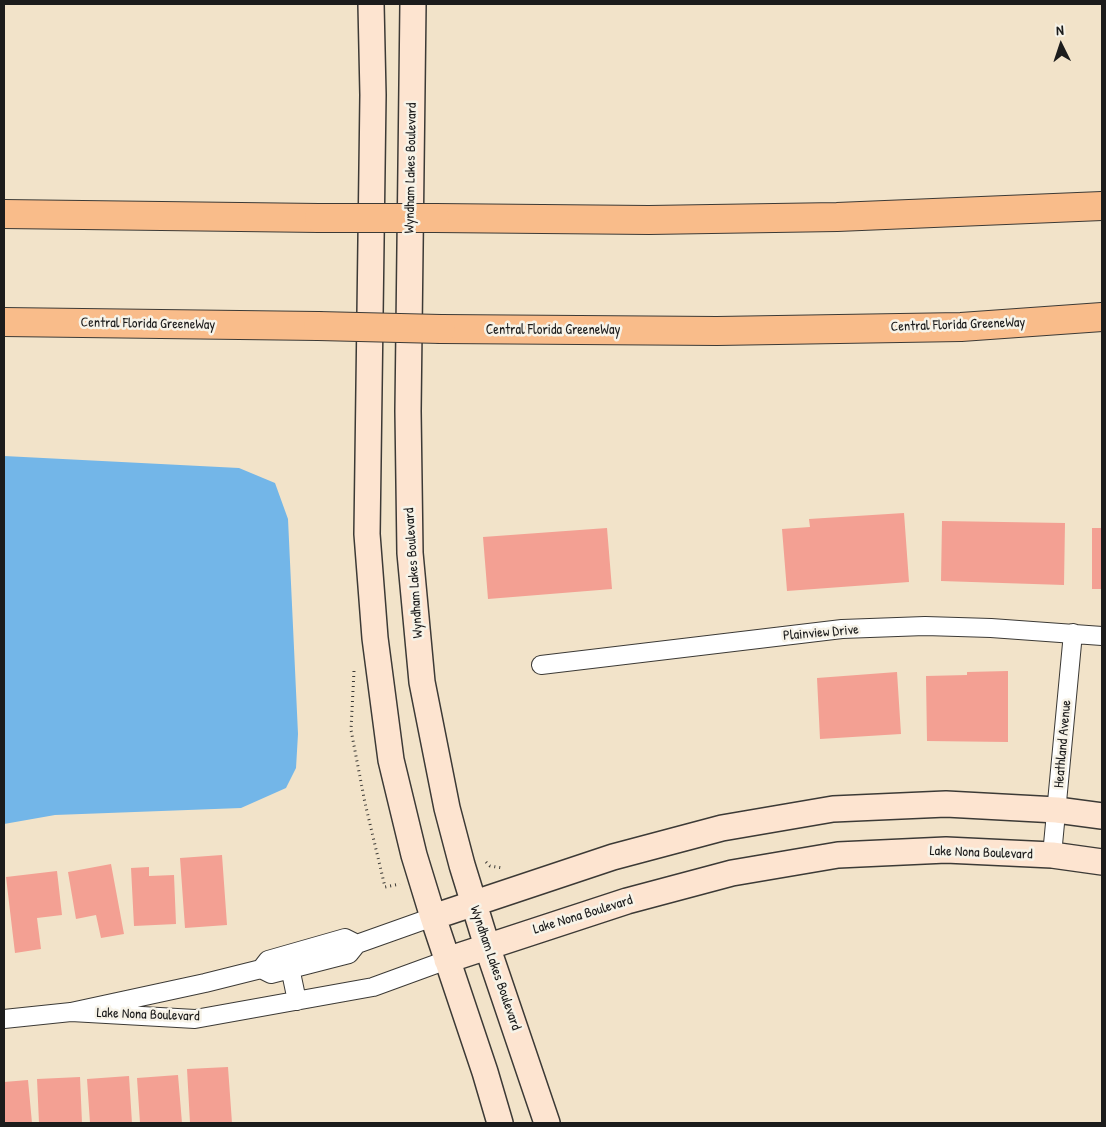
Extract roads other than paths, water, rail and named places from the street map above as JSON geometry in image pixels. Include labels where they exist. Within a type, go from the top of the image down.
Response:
[{"type":"highway","points":[[4,214],[649,220],[837,217],[1102,206]]},
{"type":"highway","name":"Central Florida GreeneWay","points":[[4,322],[707,331],[961,327],[1102,317]]},
{"type":"street","points":[[371,4],[373,95],[367,534],[375,638],[392,760],[418,870],[500,1123]]},
{"type":"street","name":"Wyndham Lakes Boulevard","points":[[413,4],[408,411],[410,553],[422,682],[447,808],[473,903],[547,1123]]},
{"type":"street","name":"Plainview Drive","points":[[541,665],[842,629],[925,626],[991,628],[1102,636]]},
{"type":"street","name":"Heathland Avenue","points":[[1052,855],[1073,634]]},
{"type":"street","name":"Lake Nona Boulevard","points":[[4,1019],[71,1012],[205,983],[261,968],[268,960],[289,962],[345,938],[357,944],[433,916],[613,857],[722,828],[834,809],[946,804],[1057,810],[1102,816]]},
{"type":"street","name":"Lake Nona Boulevard","points":[[71,1012],[195,1019],[373,987],[487,946],[627,901],[732,873],[838,855],[946,850],[1052,855],[1102,862]]},
{"type":"street","points":[[289,962],[298,1001]]},
{"type":"water","points":[[4,456],[239,468],[275,483],[288,519],[298,734],[296,768],[286,788],[241,808],[55,815],[4,824]]}]
